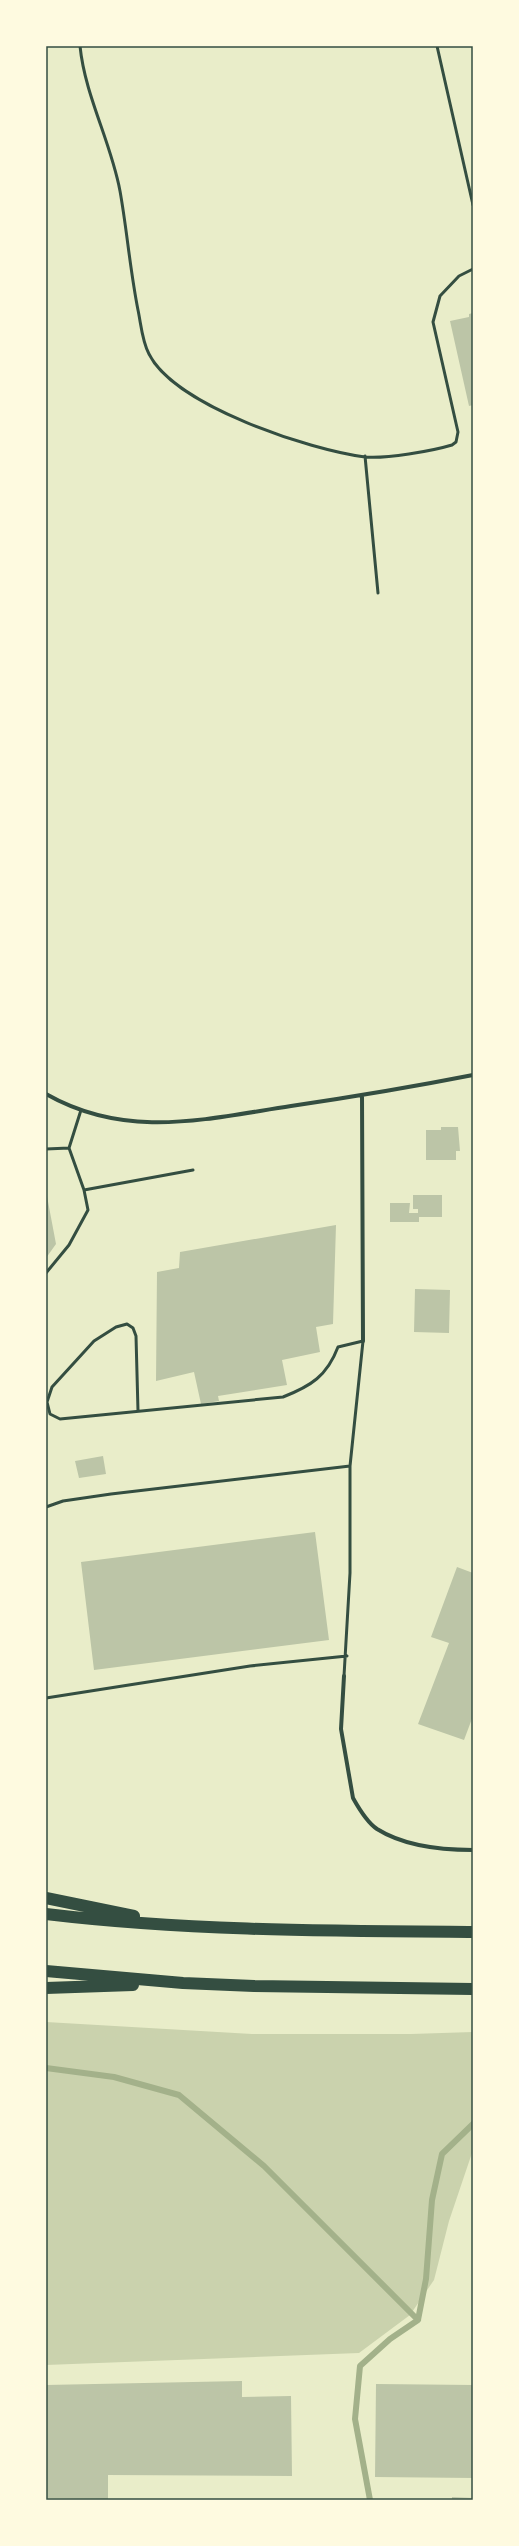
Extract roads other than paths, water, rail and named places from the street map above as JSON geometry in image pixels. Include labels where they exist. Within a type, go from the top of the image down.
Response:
[{"type":"highway","points":[[46,1898],[187,1926]]},
{"type":"highway","points":[[46,1914],[187,1926],[271,1930],[473,1932]]},
{"type":"highway","points":[[46,1971],[183,1983],[269,1987],[473,1989]]},
{"type":"highway","points":[[46,1988],[183,1983]]},
{"type":"street","points":[[46,1094],[81,1110],[107,1118],[136,1123],[169,1123],[219,1118],[473,1075]]},
{"type":"street","points":[[362,1095],[363,1341]]},
{"type":"street","points":[[344,1676],[341,1729],[352,1798],[376,1829],[398,1839],[450,1850],[473,1850]]},
{"type":"lane","points":[[80,46],[100,125],[119,189],[131,275],[149,354],[160,368],[181,388],[200,400],[297,441],[365,456],[380,457],[448,446],[456,442],[458,432],[434,322],[440,296],[459,276],[473,269]]},
{"type":"lane","points":[[437,46],[473,205]]},
{"type":"lane","points":[[365,456],[378,593]]},
{"type":"lane","points":[[46,1273],[69,1245],[88,1210],[84,1190],[69,1148],[81,1110]]},
{"type":"lane","points":[[46,1150],[69,1148]]},
{"type":"lane","points":[[84,1190],[193,1170]]},
{"type":"lane","points":[[138,1411],[136,1336],[133,1328],[127,1324],[116,1327],[94,1341],[52,1387],[47,1402],[50,1414],[60,1419],[283,1397],[303,1389],[319,1378],[331,1366],[338,1347],[363,1341],[350,1466],[347,1656],[344,1676]]},
{"type":"lane","points":[[46,1507],[63,1501],[111,1494],[350,1466]]},
{"type":"lane","points":[[46,1698],[250,1666],[347,1656]]},
{"type":"waterway","points":[[46,2068],[114,2077],[179,2095],[264,2166],[418,2320]]},
{"type":"waterway","points":[[370,2500],[355,2419],[360,2366],[390,2339],[418,2320],[426,2279],[432,2200],[442,2154],[473,2124]]}]
